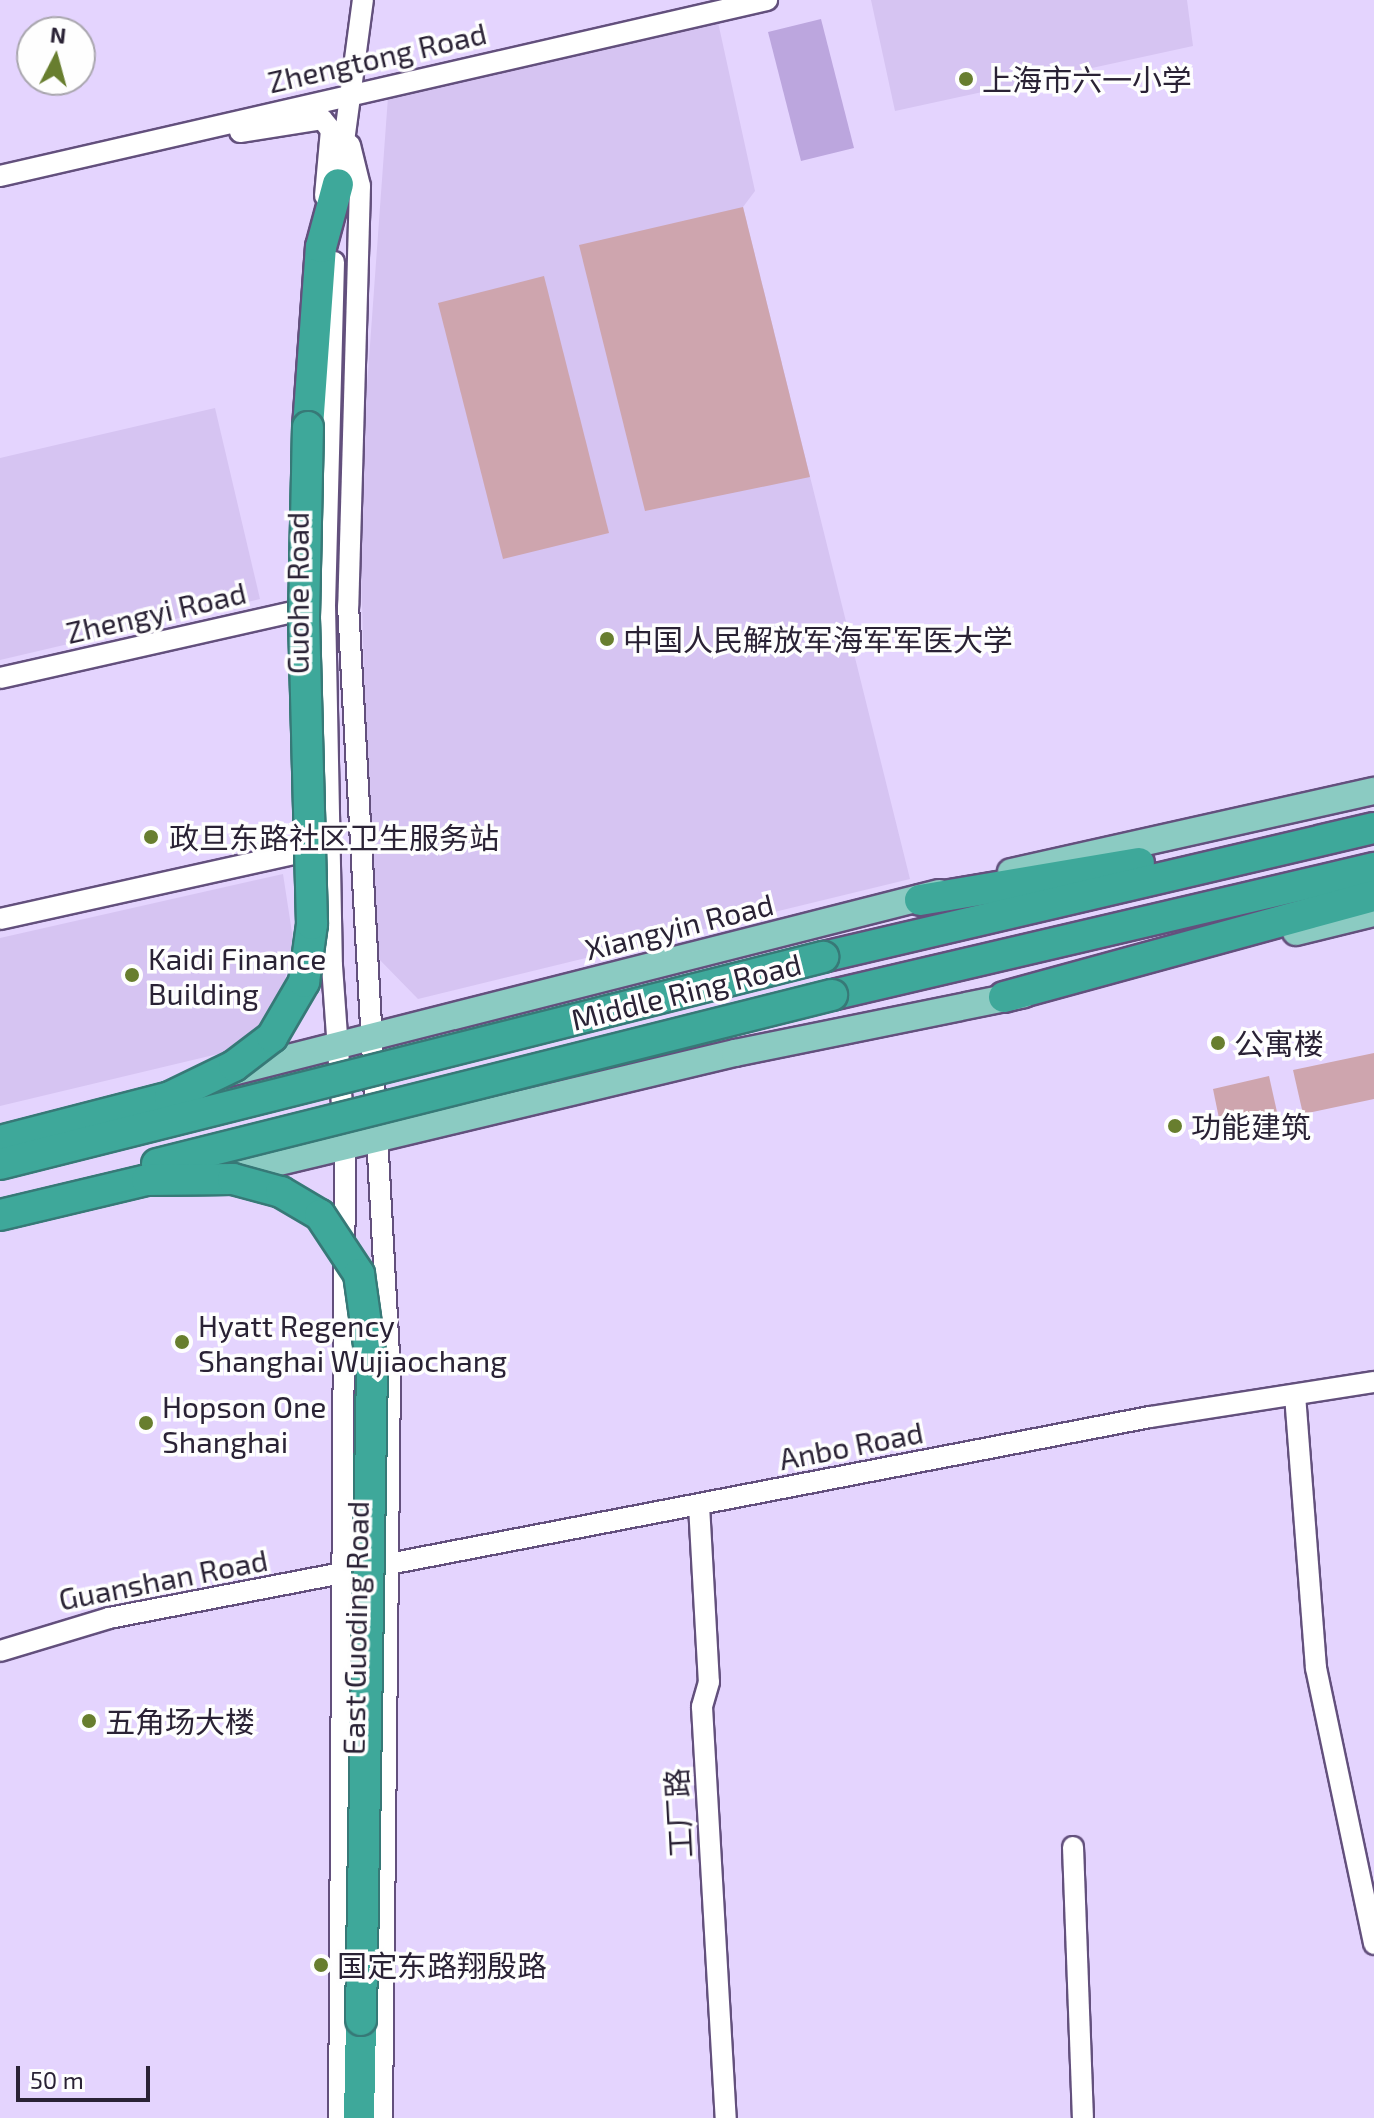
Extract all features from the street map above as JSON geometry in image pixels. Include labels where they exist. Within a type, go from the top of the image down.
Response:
[{"type":"highway","points":[[0,1141],[170,1097],[234,1066],[272,1037],[304,982],[312,924],[304,617],[308,427],[321,247],[338,184]]},
{"type":"highway","points":[[920,900],[1374,825]]},
{"type":"highway","name":"Middle Ring Road","points":[[0,1164],[823,957],[1374,825]]},
{"type":"highway","name":"Middle Ring Road","points":[[0,1206],[832,995],[1374,868]]},
{"type":"highway","points":[[1004,997],[1374,896]]},
{"type":"highway","points":[[0,1215],[147,1180],[233,1179],[281,1192],[320,1215],[359,1274],[372,1367],[359,2118]]},
{"type":"main road","name":"Xiangyin Road","points":[[0,1130],[1281,807],[1374,791]]},
{"type":"main road","points":[[0,1229],[373,1131],[418,1125],[1374,913]]},
{"type":"main road","points":[[0,1206],[344,1138]]},
{"type":"street","name":"Guohe Road","points":[[344,1138],[337,1046],[325,605],[338,184],[349,141],[363,0]]},
{"type":"street","name":"Zhengtong Road","points":[[0,176],[354,91],[767,0]]},
{"type":"street","points":[[138,143],[164,148],[322,119],[331,130],[321,247]]},
{"type":"street","name":"Guohe Road","points":[[349,141],[360,186],[348,605],[366,1039],[373,1131]]},
{"type":"street","name":"Zhengyi Road","points":[[0,678],[325,605]]},
{"type":"street","points":[[0,919],[333,846]]},
{"type":"street","name":"East Guoding Road","points":[[373,1131],[390,1374],[385,1567],[382,2118]]},
{"type":"street","name":"East Guoding Road","points":[[339,2118],[344,1138]]},
{"type":"street","name":"Anbo Road","points":[[341,1574],[699,1505],[1374,1382]]},
{"type":"street","points":[[1295,1395],[1316,1668],[1374,1944]]},
{"type":"street","name":"工厂路","points":[[699,1505],[709,1682],[702,1707],[726,2118]]},
{"type":"street","name":"Guanshan Road","points":[[0,1651],[109,1618],[341,1574]]},
{"type":"street","points":[[1073,1847],[1083,2118]]},
{"type":"shaded area","name":"上海市六一小学","points":[[871,0],[1187,0],[1193,46],[895,111]]},
{"type":"shaded area","name":"中国人民解放军海军军医大学","points":[[716,13],[755,191],[743,207],[910,879],[418,999],[377,957],[367,781],[359,497],[389,83]]},
{"type":"shaded area","points":[[821,19],[854,148],[801,161],[768,32]]},
{"type":"shaded area","points":[[743,207],[810,477],[645,511],[579,245]]},
{"type":"shaded area","points":[[544,276],[609,533],[503,559],[438,303]]},
{"type":"shaded area","points":[[215,408],[260,599],[0,660],[0,458]]},
{"type":"shaded area","points":[[283,874],[293,939],[279,1010],[243,1048],[0,1106],[0,938]]},
{"type":"shaded area","points":[[1374,1053],[1374,1099],[1303,1114],[1293,1070]]},
{"type":"shaded area","points":[[1269,1076],[1279,1121],[1222,1133],[1213,1089]]},
{"type":"place","name":"上海市六一小学","points":[[966,79]]},
{"type":"place","name":"中国人民解放军海军军医大学","points":[[607,639]]},
{"type":"place","name":"政旦东路社区卫生服务站","points":[[151,837]]},
{"type":"place","name":"Kaidi Finance Building","points":[[132,975]]},
{"type":"place","name":"公寓楼","points":[[1218,1043]]},
{"type":"place","name":"功能建筑","points":[[1175,1126]]},
{"type":"place","name":"Hyatt Regency Shanghai Wujiaochang","points":[[182,1342]]},
{"type":"place","name":"Hopson One Shanghai","points":[[146,1423]]},
{"type":"place","name":"五角场大楼","points":[[89,1721]]},
{"type":"place","name":"国定东路翔殷路","points":[[321,1965]]}]
